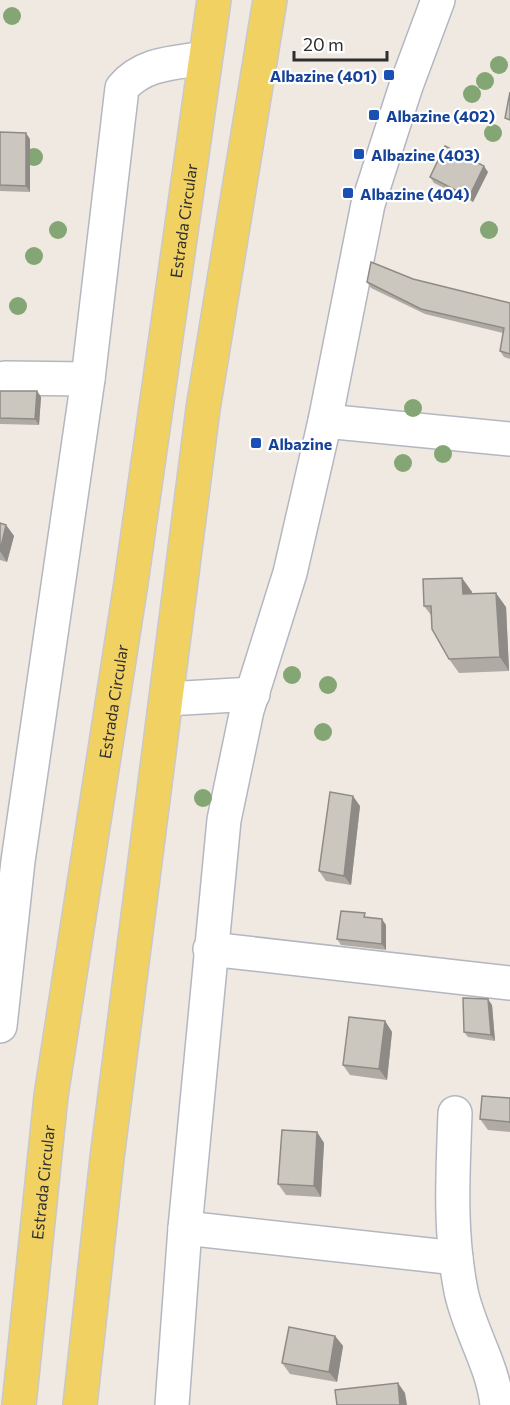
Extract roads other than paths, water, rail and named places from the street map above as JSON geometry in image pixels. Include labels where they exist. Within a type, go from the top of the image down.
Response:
[{"type":"main road","name":"Estrada Circular","points":[[19,1405],[51,1096],[132,584],[214,0]]},
{"type":"main road","points":[[80,1405],[107,1158],[203,409],[270,0]]},
{"type":"street","points":[[172,1405],[185,1228],[224,820],[252,694],[290,573],[325,421],[368,204],[406,86],[438,0]]},
{"type":"street","points":[[0,1026],[9,860],[88,379],[122,88],[134,74],[162,65],[205,58]]},
{"type":"street","points":[[5,378],[88,379]]},
{"type":"street","points":[[325,421],[510,439]]},
{"type":"street","points":[[167,699],[252,694]]},
{"type":"street","points":[[210,949],[510,983]]},
{"type":"street","points":[[455,1113],[451,1225],[456,1258],[462,1294],[501,1398]]},
{"type":"street","points":[[185,1228],[456,1258]]},
{"type":"place","name":"Albazine (401)","points":[[389,75]]},
{"type":"place","name":"Albazine (402)","points":[[374,115]]},
{"type":"place","name":"Albazine (403)","points":[[359,154]]},
{"type":"place","name":"Albazine (404)","points":[[348,193]]},
{"type":"place","name":"Albazine","points":[[256,443]]}]
